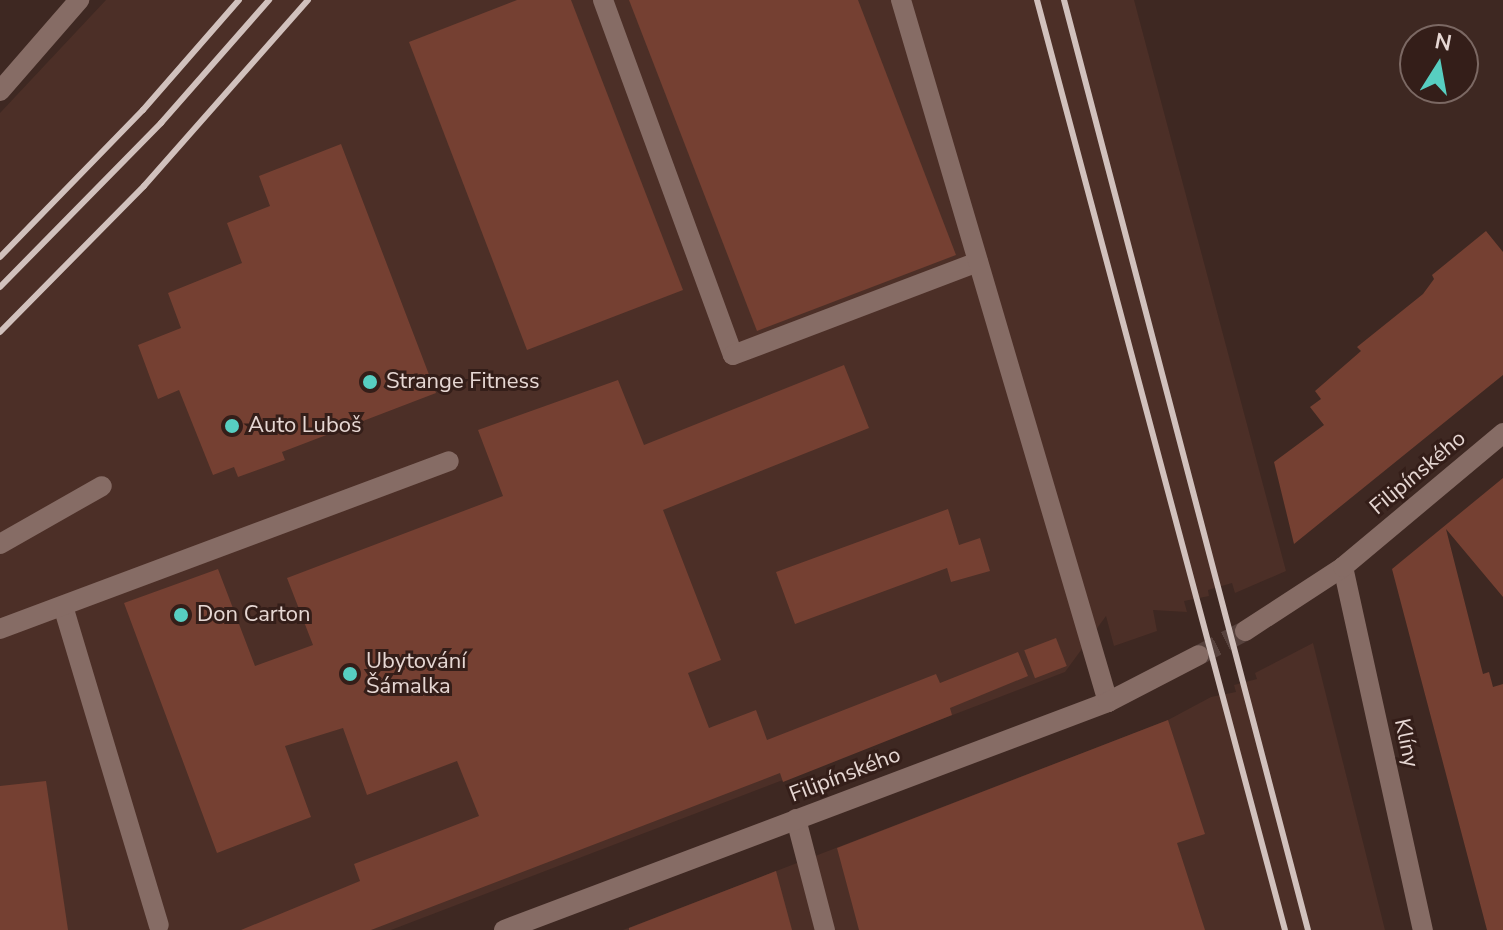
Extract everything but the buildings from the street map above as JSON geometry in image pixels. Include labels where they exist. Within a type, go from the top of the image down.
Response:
[{"type":"street","points":[[0,91],[79,0]]},
{"type":"street","points":[[603,0],[733,355],[978,262]]},
{"type":"street","points":[[901,0],[1108,702]]},
{"type":"street","name":"Filipínského","points":[[1245,631],[1343,567],[1503,433]]},
{"type":"street","points":[[0,629],[449,461]]},
{"type":"street","points":[[0,544],[102,486]]},
{"type":"street","name":"Klíny","points":[[1343,567],[1423,930]]},
{"type":"street","points":[[63,606],[159,925]]},
{"type":"street","name":"Filipínského","points":[[504,930],[1108,702],[1199,655]]},
{"type":"street","points":[[796,819],[825,930]]},
{"type":"shaded area","points":[[106,0],[1134,0],[1286,571],[1235,593],[1232,583],[1208,590],[1209,596],[1184,601],[1187,612],[1153,610],[1157,631],[1114,646],[1106,616],[1065,672],[391,930],[0,930],[0,113]]},
{"type":"shaded area","points":[[1313,643],[1385,930],[623,930],[1168,720],[1211,697],[1236,692],[1234,685],[1257,679],[1255,673]]},
{"type":"tunnel","points":[[1199,655],[1245,631]]},
{"type":"railway","points":[[0,257],[143,110],[239,0]]},
{"type":"railway","points":[[0,287],[161,123],[269,0]]},
{"type":"railway","points":[[0,332],[144,186],[308,0]]},
{"type":"railway","points":[[1037,0],[1285,930]]},
{"type":"railway","points":[[1064,0],[1308,930]]},
{"type":"place","name":"Strange Fitness","points":[[370,382]]},
{"type":"place","name":"Auto Luboš","points":[[232,426]]},
{"type":"place","name":"Don Carton","points":[[181,615]]},
{"type":"place","name":"Ubytování Šámalka","points":[[350,674]]}]
